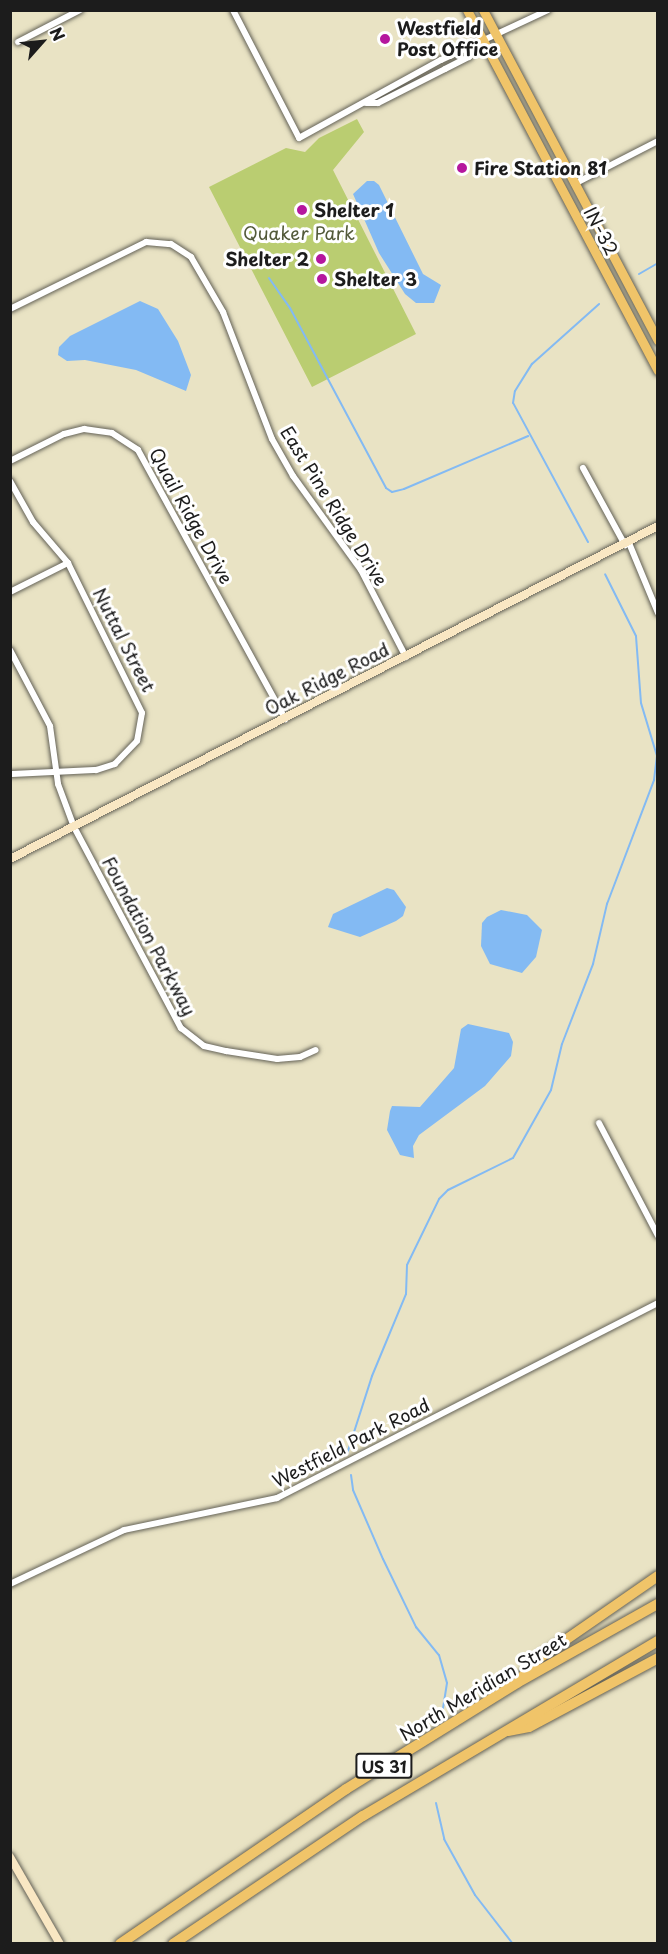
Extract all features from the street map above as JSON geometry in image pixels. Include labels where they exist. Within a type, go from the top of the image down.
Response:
[{"type":"highway","points":[[517,1683],[538,1659],[657,1576]]},
{"type":"highway","name":"North Meridian Street","points":[[120,1944],[302,1818],[517,1683],[657,1604]]},
{"type":"highway","name":"US 31","points":[[173,1944],[354,1822],[657,1641]]},
{"type":"highway","points":[[499,1734],[529,1727],[657,1658]]},
{"type":"main road","name":"IN-32","points":[[467,10],[657,370]]},
{"type":"main road","name":"IN-32","points":[[483,10],[657,341]]},
{"type":"street","points":[[18,42],[80,10]]},
{"type":"street","points":[[233,10],[299,138],[365,103],[375,94],[465,48],[475,48],[548,10]]},
{"type":"street","points":[[573,184],[657,141]]},
{"type":"street","name":"East Pine Ridge Drive","points":[[10,309],[146,242],[171,244],[191,257],[223,312],[272,439],[292,476],[361,570],[406,657]]},
{"type":"street","name":"Quail Ridge Drive","points":[[10,460],[64,434],[84,429],[112,433],[138,450],[285,719]]},
{"type":"street","points":[[583,468],[627,544],[657,613]]},
{"type":"street","name":"Nuttal Street","points":[[10,481],[33,522],[68,563],[134,690],[142,722],[134,747],[115,764],[57,772],[10,774]]},
{"type":"street","name":"Oak Ridge Road","points":[[10,859],[627,544],[657,526]]},
{"type":"street","points":[[10,592],[68,563]]},
{"type":"street","name":"Foundation Parkway","points":[[10,650],[50,726],[57,772],[74,827],[181,1028],[204,1046],[226,1051],[277,1059],[300,1057],[316,1050]]},
{"type":"street","points":[[599,1122],[657,1236]]},
{"type":"street","name":"Westfield Park Road","points":[[10,1584],[109,1534],[277,1498],[657,1303]]},
{"type":"street","points":[[10,1857],[60,1944]]},
{"type":"green space","name":"Quaker Park","points":[[357,119],[364,132],[333,170],[416,334],[312,387],[209,187],[286,148],[305,152],[319,138]]},
{"type":"water","points":[[367,181],[374,181],[379,185],[423,274],[441,285],[434,303],[416,303],[405,294],[379,253],[353,194]]},
{"type":"water","points":[[140,301],[158,309],[178,341],[191,375],[186,391],[136,370],[85,360],[67,361],[58,355],[59,347],[70,336]]},
{"type":"water","points":[[387,888],[394,890],[406,907],[403,916],[396,921],[360,937],[328,927],[333,914]]},
{"type":"water","points":[[501,910],[527,915],[542,930],[536,957],[522,973],[490,964],[481,946],[482,923],[487,917]]},
{"type":"water","points":[[468,1024],[509,1033],[513,1042],[511,1056],[485,1086],[419,1135],[413,1146],[414,1158],[400,1155],[387,1130],[392,1106],[420,1107],[454,1068],[461,1029]]},
{"type":"waterway","points":[[639,274],[658,263]]},
{"type":"waterway","points":[[269,278],[290,308],[386,488],[392,492],[528,436]]},
{"type":"waterway","points":[[588,542],[513,403],[515,391],[532,364],[599,304]]},
{"type":"waterway","points":[[347,1454],[372,1376],[406,1294],[407,1265],[439,1199],[448,1190],[513,1158],[551,1090],[562,1044],[593,964],[607,904],[654,780],[657,756],[641,703],[636,636],[605,574]]},
{"type":"waterway","points":[[351,1475],[353,1490],[416,1627],[439,1655],[447,1683],[443,1709]]},
{"type":"waterway","points":[[436,1803],[444,1839],[475,1895],[513,1944]]},
{"type":"place","name":"Westfield Post Office","points":[[385,39]]},
{"type":"place","name":"Fire Station 81","points":[[462,168]]},
{"type":"place","name":"Shelter 1","points":[[302,210]]},
{"type":"place","name":"Shelter 2","points":[[321,259]]},
{"type":"place","name":"Shelter 3","points":[[322,279]]}]
